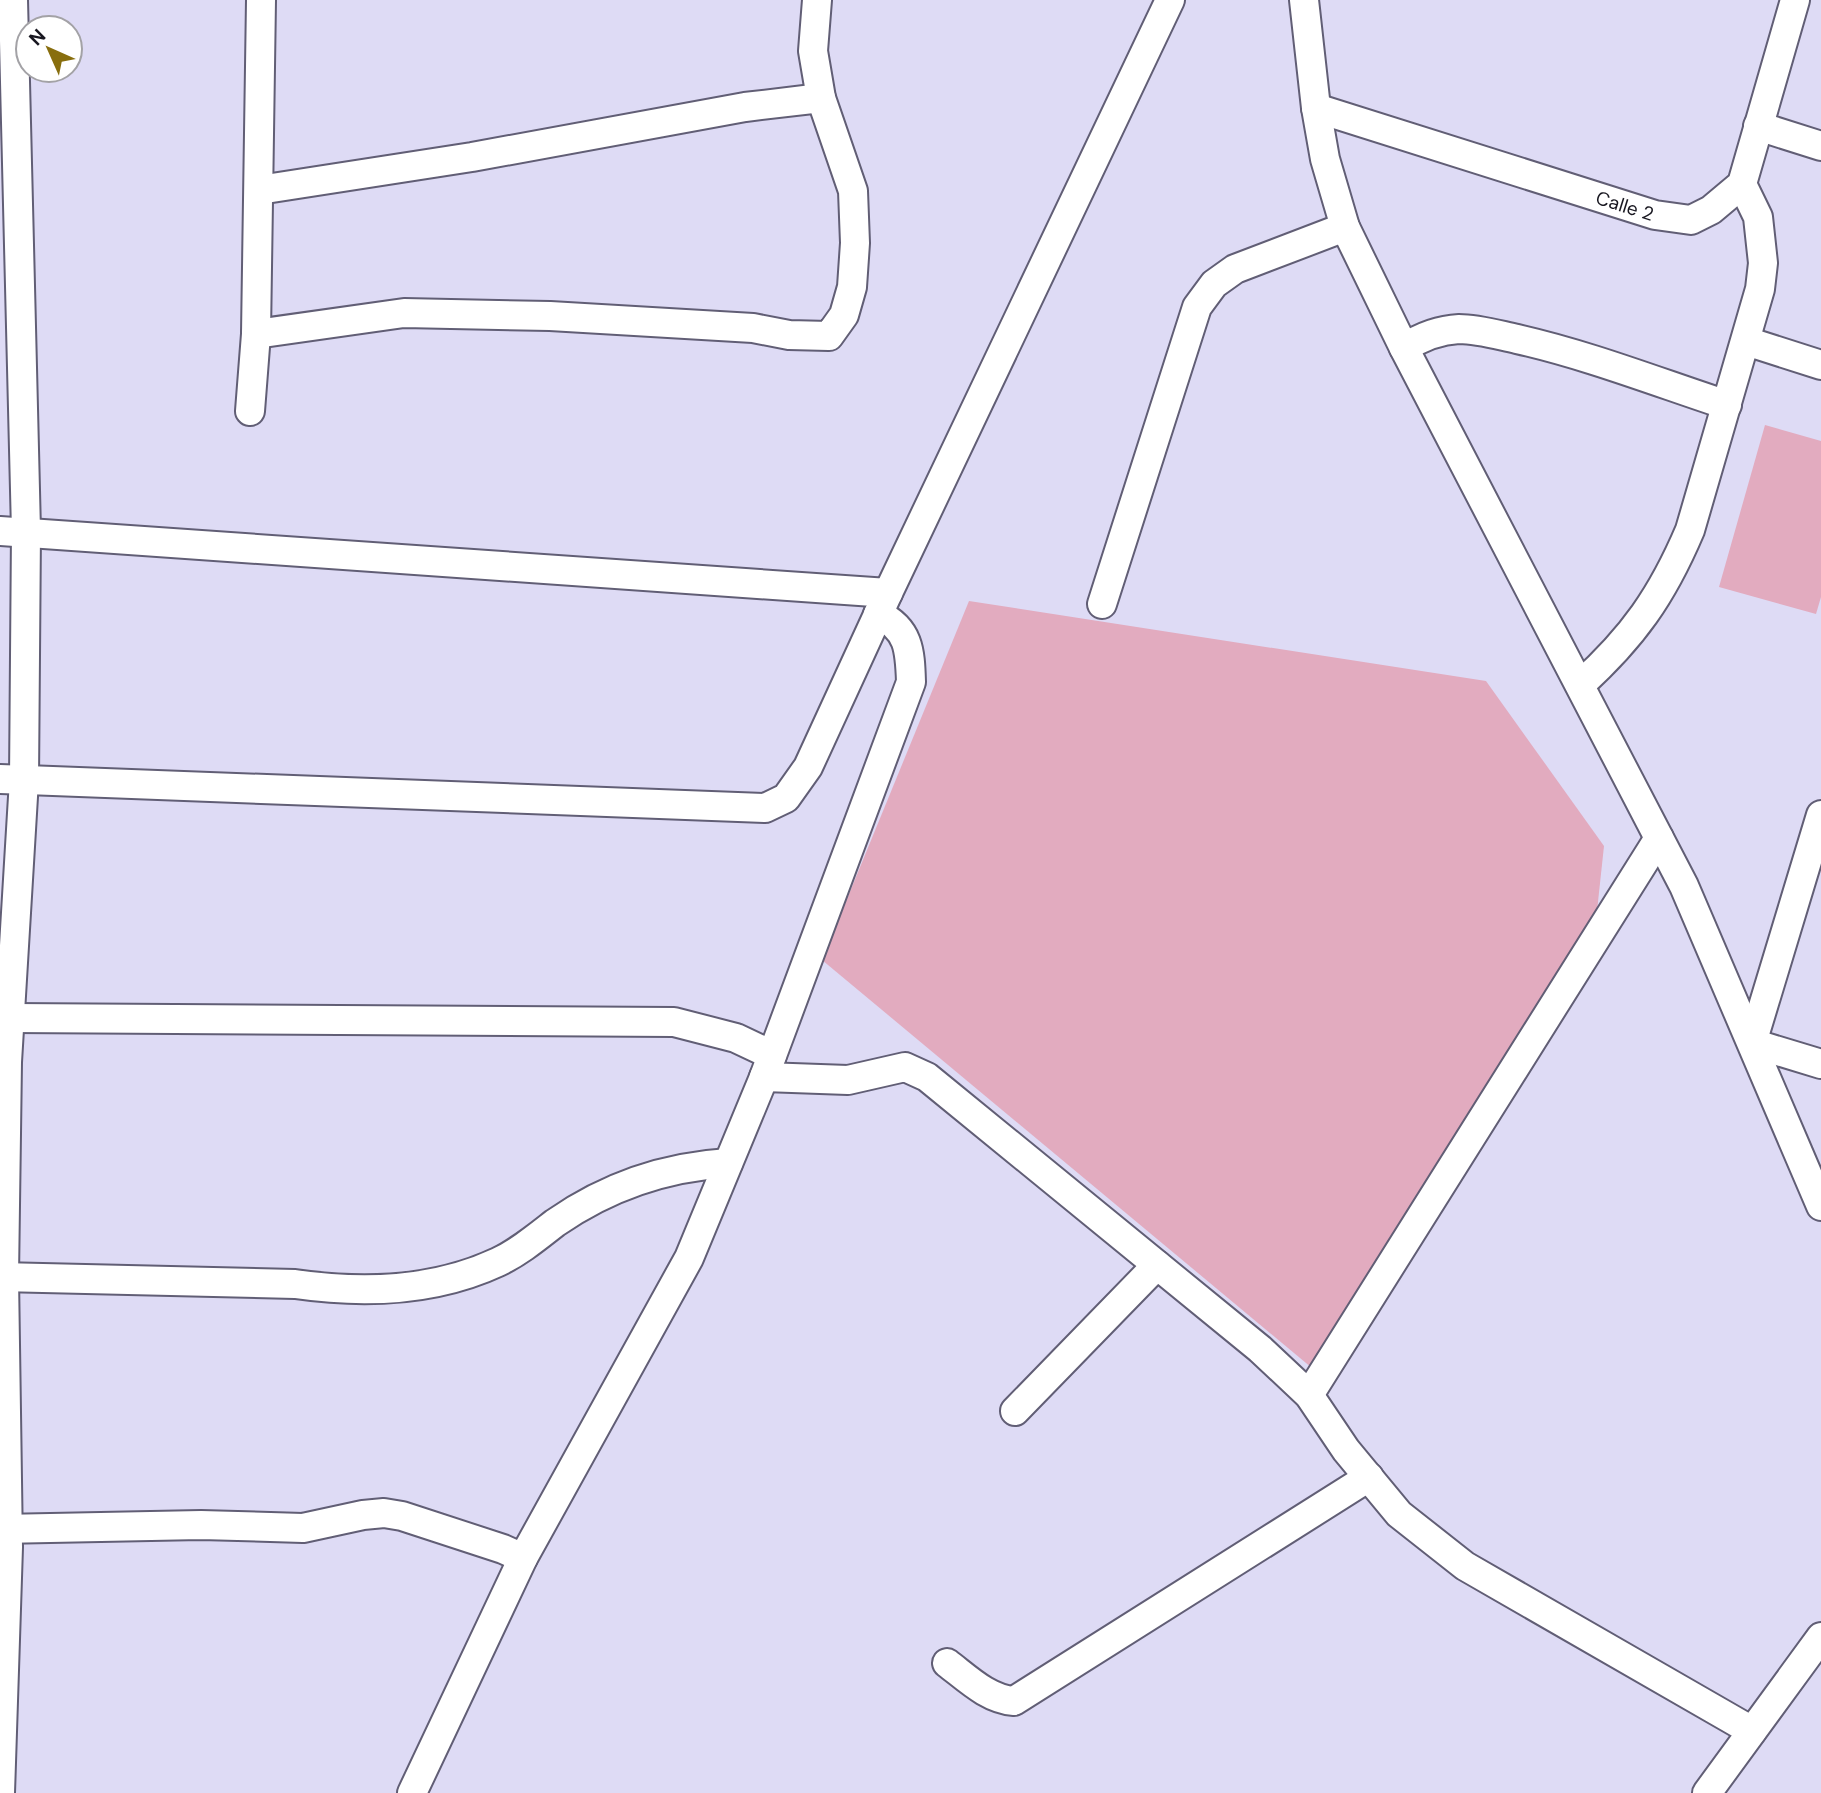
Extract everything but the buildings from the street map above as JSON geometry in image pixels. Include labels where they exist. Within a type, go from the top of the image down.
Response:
[{"type":"street","points":[[0,1793],[4,1529],[2,1277],[7,1062],[11,1018],[13,0]]},
{"type":"street","points":[[250,411],[256,334],[261,0]]},
{"type":"street","points":[[256,334],[404,313],[564,316],[753,328],[789,335],[829,336],[844,315],[852,287],[855,243],[853,191],[821,98],[813,51],[817,0]]},
{"type":"street","points":[[12,779],[765,808],[786,798],[808,767],[883,603],[1171,0]]},
{"type":"street","points":[[1304,0],[1316,108],[1325,159],[1345,227],[1404,348],[1684,886],[1821,1206]]},
{"type":"street","points":[[1580,685],[1632,634],[1674,568],[1689,530],[1760,289],[1763,263],[1758,217],[1742,184],[1795,0]]},
{"type":"street","points":[[259,190],[472,157],[745,107],[821,98]]},
{"type":"street","name":"Calle 2","points":[[1316,108],[1655,215],[1691,220],[1711,211],[1742,184]]},
{"type":"street","points":[[1758,126],[1821,146]]},
{"type":"street","points":[[1102,604],[1197,307],[1204,295],[1235,269],[1345,227]]},
{"type":"street","points":[[1404,348],[1422,337],[1441,331],[1478,331],[1542,345],[1727,405]]},
{"type":"street","points":[[1746,341],[1821,365]]},
{"type":"street","points":[[13,531],[883,603]]},
{"type":"street","points":[[411,1793],[523,1558],[689,1258],[768,1066],[911,682],[910,652],[904,636],[883,603]]},
{"type":"street","points":[[1752,1043],[1819,827]]},
{"type":"street","points":[[1309,1395],[1659,838]]},
{"type":"street","points":[[11,1018],[674,1022],[736,1038],[768,1066],[848,1080],[905,1067],[927,1077],[1260,1349],[1309,1395],[1346,1450],[1399,1514],[1465,1566],[1752,1731]]},
{"type":"street","points":[[1752,1043],[1821,1064]]},
{"type":"street","points":[[2,1277],[295,1284],[367,1291],[402,1288],[438,1282],[497,1262],[521,1249],[593,1200],[625,1184],[695,1165],[728,1163]]},
{"type":"street","points":[[1015,1411],[1157,1265]]},
{"type":"street","points":[[947,1663],[988,1694],[1001,1700],[1014,1701],[1369,1477]]},
{"type":"street","points":[[4,1529],[201,1525],[303,1528],[384,1513],[402,1516],[523,1558]]},
{"type":"street","points":[[1707,1793],[1821,1637]]},
{"type":"shaded area","points":[[1765,425],[1821,441],[1821,597],[1816,614],[1719,587]]},
{"type":"shaded area","points":[[969,601],[1486,681],[1604,846],[1597,911],[1312,1368],[822,960]]}]
